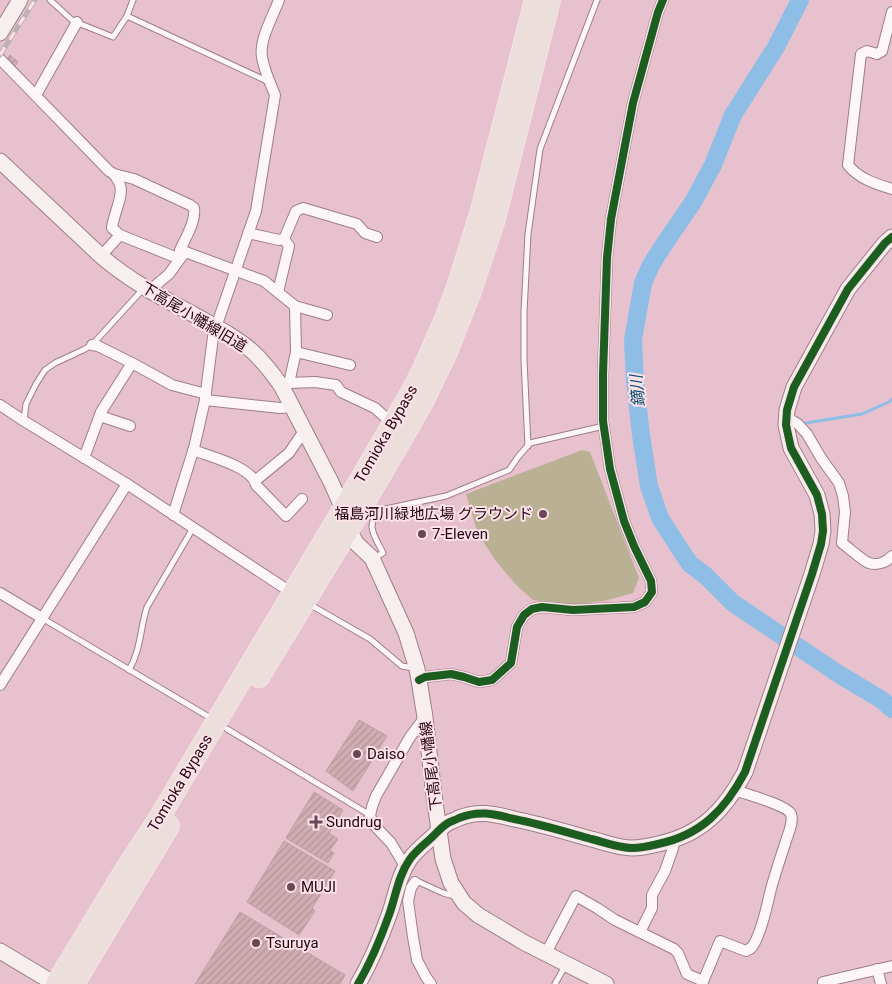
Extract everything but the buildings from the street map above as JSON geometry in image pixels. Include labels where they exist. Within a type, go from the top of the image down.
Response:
[{"type":"highway","name":"Tomioka Bypass","points":[[74,984],[222,725],[298,597],[343,509],[410,394],[425,363],[456,290],[480,214],[535,0]]},
{"type":"highway","name":"Tomioka Bypass","points":[[298,597],[349,529],[420,407],[447,352],[470,294],[494,219],[550,0]]},
{"type":"highway","name":"Tomioka Bypass","points":[[56,984],[122,875],[222,725]]},
{"type":"street","points":[[0,32],[20,0]]},
{"type":"street","points":[[173,515],[193,450],[206,397],[213,337],[256,211],[275,95],[262,57],[263,40],[279,0]]},
{"type":"street","points":[[418,674],[425,677],[452,674],[479,682],[492,680],[511,663],[518,627],[524,615],[532,609],[542,607],[573,610],[634,607],[645,602],[652,592],[651,581],[624,522],[610,469],[604,426],[603,374],[607,258],[611,219],[634,103],[658,12],[664,0]]},
{"type":"street","points":[[892,12],[882,51],[877,54],[867,51],[861,54],[848,165],[854,172],[864,178],[892,189]]},
{"type":"street","points":[[36,95],[77,22]]},
{"type":"street","points":[[0,59],[114,174],[122,192],[112,222],[112,228],[120,235],[175,257],[185,252]]},
{"type":"street","name":"下高尾小幡線旧道","points":[[0,161],[101,256],[119,270],[216,327],[258,356],[274,375],[286,385],[292,407],[343,509]]},
{"type":"street","points":[[114,174],[134,179],[190,204],[194,208],[194,219],[180,250],[264,281],[294,306],[327,315]]},
{"type":"street","points":[[284,239],[296,211],[304,208],[357,224],[365,233],[377,237]]},
{"type":"street","points":[[248,233],[279,240],[284,239]]},
{"type":"street","points":[[101,256],[120,235]]},
{"type":"street","points":[[358,984],[370,964],[390,913],[405,866],[418,849],[449,822],[467,815],[479,813],[508,817],[632,848],[674,841],[700,828],[728,801],[745,772],[814,566],[823,531],[822,514],[816,495],[791,448],[786,425],[787,410],[794,387],[848,289],[892,237]]},
{"type":"street","points":[[278,292],[289,246],[284,239]]},
{"type":"street","points":[[148,288],[169,274],[185,252]]},
{"type":"street","points":[[294,306],[296,352],[286,385],[315,382],[336,385],[341,392],[375,408],[393,424]]},
{"type":"street","points":[[92,345],[98,346],[172,385],[206,397],[280,408],[292,407]]},
{"type":"street","points":[[296,352],[350,365]]},
{"type":"street","points":[[84,458],[101,412],[132,363]]},
{"type":"street","points":[[0,405],[126,484],[298,597]]},
{"type":"street","points":[[100,416],[130,426]]},
{"type":"street","points":[[786,417],[798,424],[807,434],[839,483],[845,512],[842,543],[869,563],[877,564],[888,560],[892,556]]},
{"type":"street","points":[[256,481],[289,454],[304,431]]},
{"type":"street","points":[[193,450],[242,469],[254,478],[256,485],[286,516],[302,499]]},
{"type":"street","points":[[0,686],[126,484]]},
{"type":"street","name":"下高尾小幡線","points":[[343,509],[349,529],[356,543],[372,558],[406,633],[418,674],[443,859],[451,883],[464,903],[478,914],[525,943],[606,984]]},
{"type":"street","points":[[0,593],[42,618]]},
{"type":"street","points":[[405,866],[390,843],[372,824],[370,815],[376,796],[410,737],[425,717]]},
{"type":"street","points":[[546,954],[576,896],[615,920],[674,949],[678,953],[687,974],[702,983],[720,941],[746,951],[751,949],[755,943],[768,906],[791,818],[788,810],[780,806],[735,790]]},
{"type":"street","points":[[640,932],[652,908],[652,895],[665,871],[674,841]]},
{"type":"street","points":[[415,882],[411,888],[408,901],[412,937],[417,960],[431,984]]},
{"type":"street","points":[[393,901],[409,907]]},
{"type":"street","points":[[0,951],[56,984]]},
{"type":"street","points":[[823,983],[892,966]]},
{"type":"street","points":[[878,969],[881,984]]},
{"type":"lane","points":[[50,0],[74,21],[113,37],[127,16],[133,0]]},
{"type":"lane","points":[[528,446],[524,312],[528,234],[540,149],[597,0]]},
{"type":"lane","points":[[127,16],[270,82]]},
{"type":"lane","points":[[24,421],[26,404],[45,370],[92,345],[140,293],[148,288]]},
{"type":"lane","points":[[372,558],[383,553],[373,532],[372,523],[374,517],[381,510],[455,494],[509,470],[530,443],[604,426]]},
{"type":"lane","points":[[129,670],[139,645],[147,607],[193,528]]},
{"type":"lane","points":[[298,597],[370,639],[402,666],[418,674]]},
{"type":"lane","points":[[42,618],[370,815]]},
{"type":"lane","points":[[415,882],[450,895],[459,896]]},
{"type":"lane","points":[[555,984],[566,964]]},
{"type":"shaded area","name":"福島河川緑地広場 グラウンド","points":[[582,450],[590,452],[639,578],[633,593],[604,601],[572,605],[533,600],[517,586],[496,561],[478,534],[466,494]]},
{"type":"waterway","name":"鏑川","points":[[800,0],[776,47],[733,115],[713,165],[693,202],[651,265],[643,283],[633,340],[641,435],[649,486],[660,518],[690,564],[706,576],[733,603],[837,673],[882,700],[892,709]]},
{"type":"waterway","points":[[806,423],[862,414],[892,399]]},
{"type":"railway","points":[[0,55],[35,0]]},
{"type":"cycle path","points":[[419,680],[425,677],[451,674],[479,682],[492,680],[511,663],[517,627],[524,615],[532,609],[542,607],[573,610],[634,607],[645,602],[652,592],[651,581],[624,521],[610,469],[603,421],[603,374],[607,258],[611,219],[633,103],[663,0]]},
{"type":"cycle path","points":[[358,984],[379,942],[406,866],[416,851],[449,822],[473,814],[493,814],[616,846],[638,848],[673,840],[687,834],[710,819],[729,798],[745,772],[812,574],[823,531],[822,514],[817,495],[791,448],[786,425],[787,410],[794,387],[848,289],[892,237]]},
{"type":"place","name":"福島河川緑地広場 グラウンド","points":[[543,514]]},
{"type":"place","name":"7-Eleven","points":[[422,534]]},
{"type":"place","name":"Daiso","points":[[357,754]]},
{"type":"place","name":"Sundrug","points":[[316,822]]},
{"type":"place","name":"MUJI","points":[[291,887]]},
{"type":"place","name":"Tsuruya","points":[[256,943]]}]
